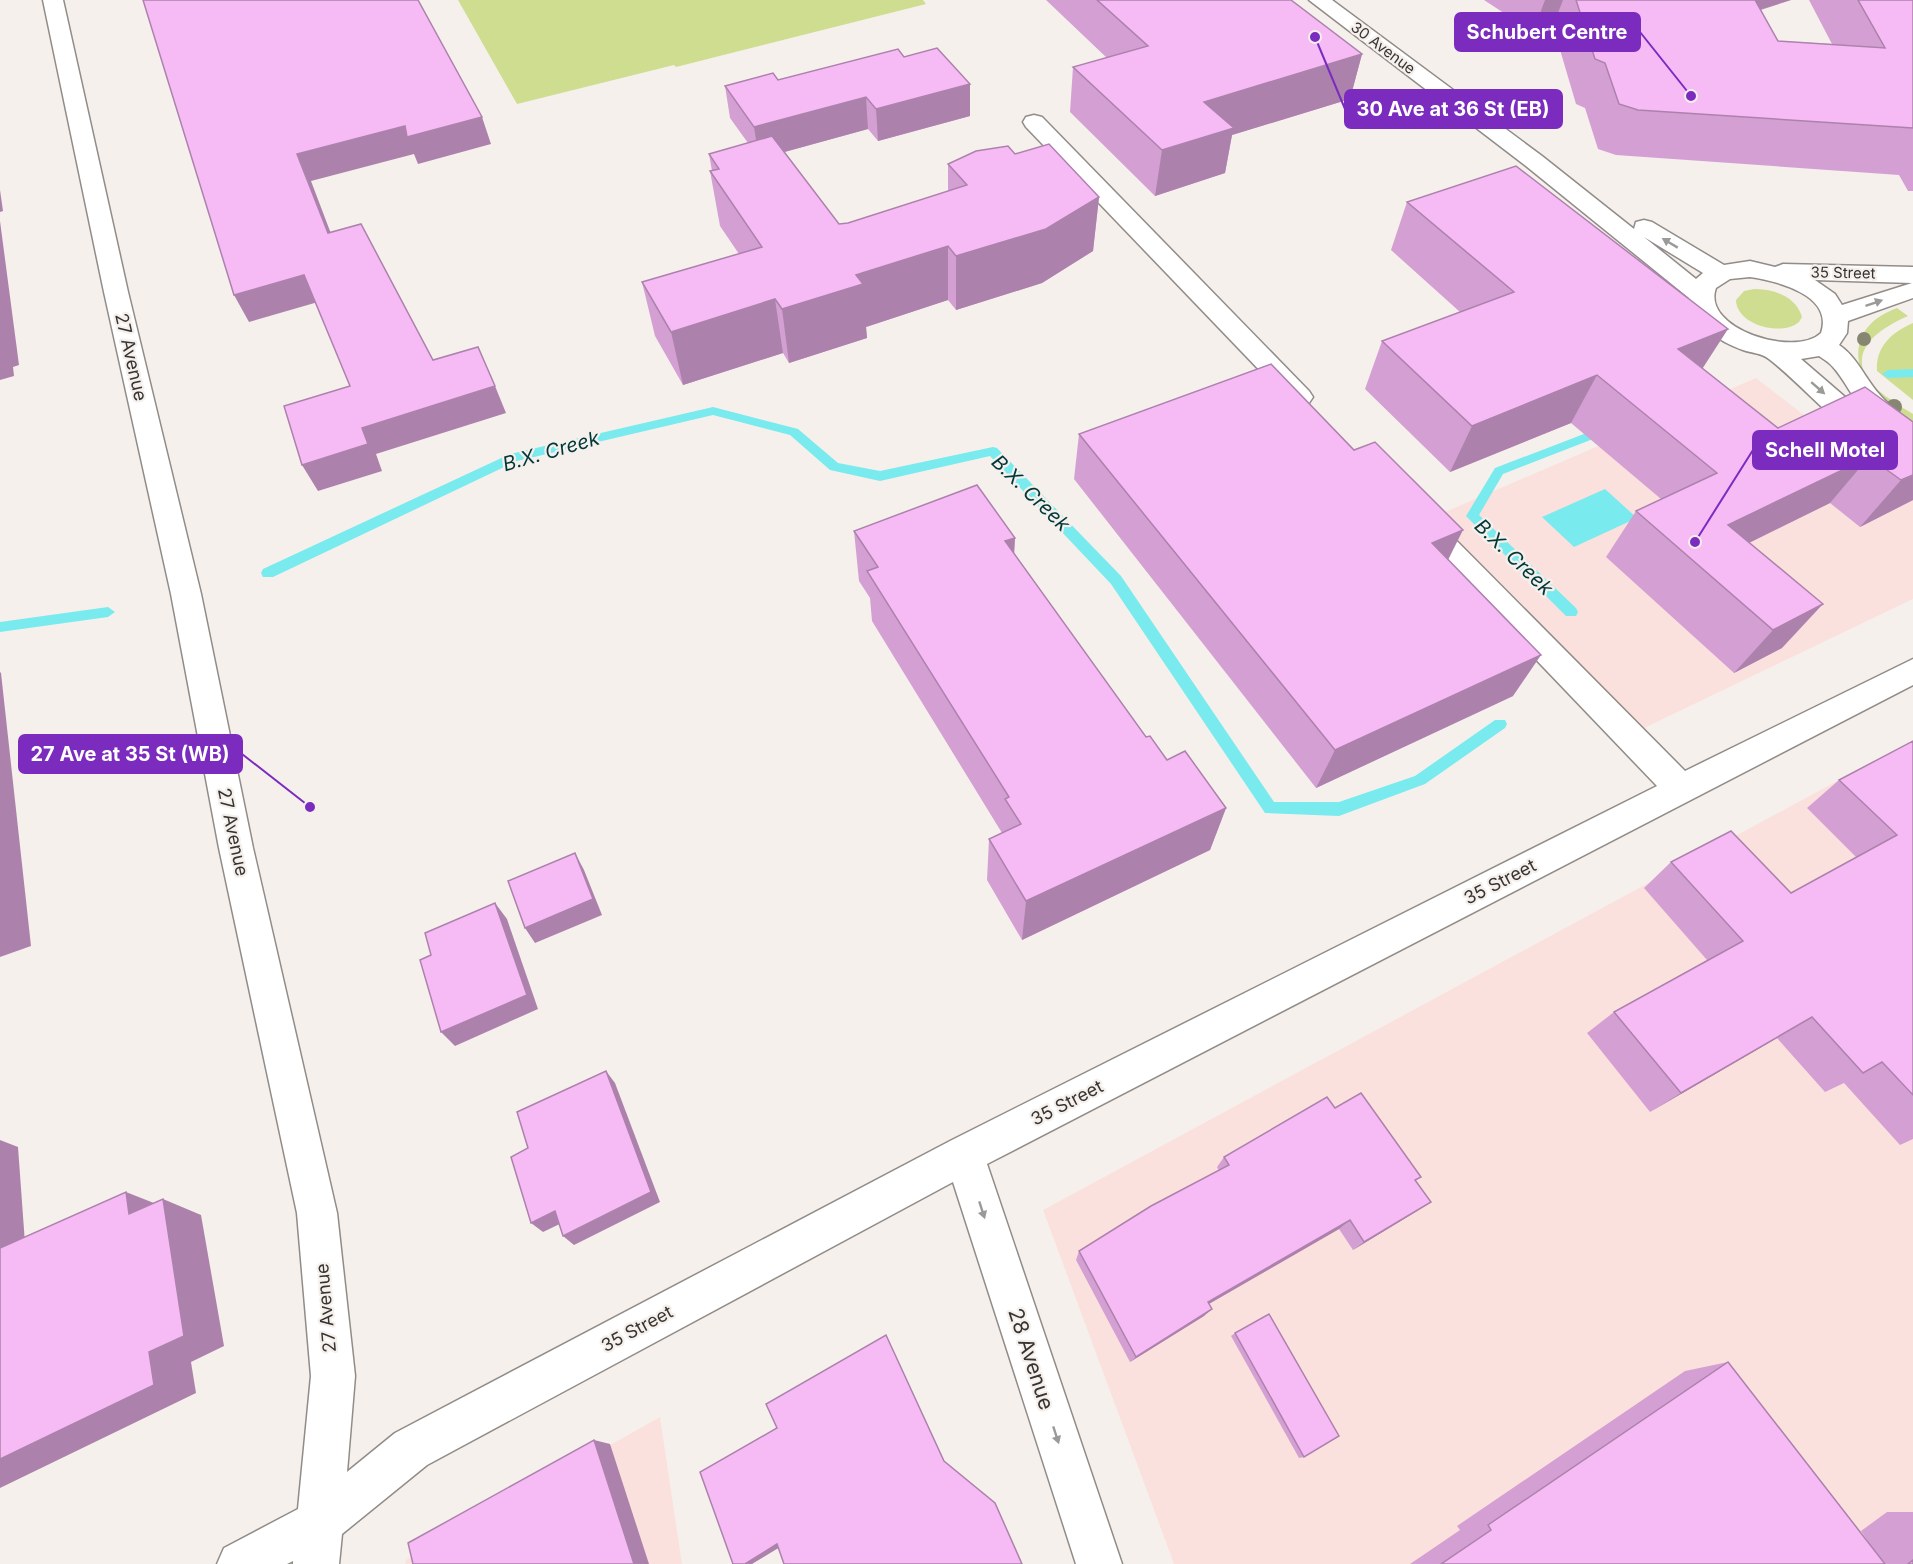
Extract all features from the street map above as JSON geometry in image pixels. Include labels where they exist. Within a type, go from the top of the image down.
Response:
[{"type":"street","name":"27 Avenue","points":[[53,0],[116,292],[186,594],[236,848],[317,1213],[333,1376],[318,1543]]},
{"type":"street","name":"30 Avenue","points":[[1319,0],[1534,161],[1700,294]]},
{"type":"street","points":[[1034,122],[1316,413]]},
{"type":"street","name":"30 Avenue","points":[[1534,161],[1720,273]]},
{"type":"street","points":[[1750,269],[1773,272],[1803,283],[1827,301],[1836,316],[1836,330],[1830,340],[1822,346],[1798,351],[1758,347],[1716,325],[1703,308],[1700,294],[1703,285],[1720,273],[1750,269]]},
{"type":"street","name":"35 Street","points":[[1773,272],[1913,275]]},
{"type":"street","name":"35 Street","points":[[1836,316],[1913,290]]},
{"type":"street","points":[[1822,346],[1840,358],[1869,400],[1913,442]]},
{"type":"street","points":[[1775,350],[1878,441],[1913,464]]},
{"type":"street","points":[[1399,499],[1682,789]]},
{"type":"street","name":"35 Street","points":[[240,1564],[318,1543],[411,1449],[964,1155],[1913,671]]},
{"type":"street","name":"28 Avenue","points":[[964,1155],[1099,1564]]},
{"type":"shaded area","points":[[1756,378],[1913,499],[1913,599],[1638,731],[1431,518]]},
{"type":"shaded area","points":[[1913,740],[1913,1564],[1174,1564],[1043,1210]]},
{"type":"shaded area","points":[[660,1417],[682,1564],[405,1564],[406,1560]]},
{"type":"green space","points":[[458,0],[923,0],[926,4],[676,67],[674,65],[517,104]]},
{"type":"green space","points":[[1754,289],[1776,292],[1789,299],[1799,310],[1802,317],[1799,322],[1782,328],[1772,328],[1751,322],[1738,309],[1736,300],[1744,291]]},
{"type":"green space","points":[[1897,308],[1908,316],[1874,336],[1863,352],[1862,362],[1864,372],[1872,384],[1885,396],[1913,414],[1913,430],[1881,403],[1863,376],[1859,362],[1862,336],[1869,325]]},
{"type":"green space","points":[[1913,323],[1913,400],[1877,371],[1877,362],[1886,341]]},
{"type":"water","points":[[1605,489],[1637,518],[1574,547],[1542,517]]},
{"type":"building","points":[[143,0],[418,0],[482,117],[407,137],[405,126],[297,154],[328,233],[361,224],[433,360],[478,347],[495,386],[362,428],[368,444],[302,465],[284,406],[350,386],[304,275],[234,295]]},
{"type":"building","points":[[1097,0],[1291,0],[1362,54],[1204,102],[1234,128],[1162,150],[1073,67],[1148,46]]},
{"type":"building","points":[[1576,0],[1755,0],[1778,41],[1885,48],[1858,0],[1913,0],[1913,128],[1638,110],[1619,104],[1605,63],[1595,59]]},
{"type":"building","points":[[937,48],[970,84],[876,109],[866,97],[754,127],[725,86],[773,73],[778,80],[898,49],[904,57]]},
{"type":"building","points":[[772,136],[839,224],[967,185],[948,164],[976,151],[1008,146],[1015,154],[1049,144],[1099,197],[1046,229],[956,256],[948,246],[856,275],[863,284],[782,309],[775,299],[671,332],[642,282],[762,247],[710,171],[719,169],[709,154]]},
{"type":"building","points":[[1516,166],[1728,329],[1678,349],[1778,428],[1865,387],[1913,422],[1913,475],[1901,480],[1869,457],[1728,525],[1823,604],[1773,630],[1636,511],[1717,473],[1597,375],[1472,426],[1382,341],[1514,292],[1407,202]]},
{"type":"building","points":[[1271,364],[1354,450],[1375,442],[1463,530],[1432,543],[1541,655],[1335,750],[1079,434]]},
{"type":"building","points":[[977,485],[1015,538],[1005,541],[1146,737],[1150,736],[1167,760],[1185,751],[1226,808],[1026,901],[989,839],[1021,824],[1005,799],[1009,797],[867,571],[878,567],[854,531]]},
{"type":"building","points":[[1913,741],[1913,1095],[1882,1062],[1863,1073],[1812,1017],[1681,1093],[1614,1012],[1743,941],[1671,862],[1731,831],[1791,893],[1897,835],[1839,780]]},
{"type":"building","points":[[575,853],[593,899],[525,928],[508,881]]},
{"type":"building","points":[[495,903],[527,995],[441,1032],[420,960],[431,955],[425,933]]},
{"type":"building","points":[[606,1071],[651,1192],[563,1236],[555,1211],[531,1223],[511,1157],[528,1148],[517,1112]]},
{"type":"building","points":[[1361,1093],[1421,1177],[1415,1180],[1431,1202],[1364,1242],[1350,1220],[1208,1302],[1212,1309],[1136,1357],[1079,1251],[1151,1206],[1229,1165],[1224,1157],[1327,1097],[1335,1108]]},
{"type":"building","points":[[126,1192],[129,1214],[163,1199],[184,1336],[149,1352],[154,1385],[0,1459],[0,1248]]},
{"type":"building","points":[[1269,1314],[1339,1436],[1304,1457],[1235,1333]]},
{"type":"building","points":[[886,1335],[944,1461],[995,1503],[1022,1564],[784,1564],[777,1544],[745,1564],[733,1564],[700,1472],[777,1428],[766,1404]]},
{"type":"building","points":[[1728,1362],[1885,1564],[1441,1564],[1491,1530],[1488,1525]]},
{"type":"building","points":[[594,1440],[634,1564],[413,1564],[408,1543]]},
{"type":"waterway","name":"B.X. Creek","points":[[1888,374],[1913,373]]},
{"type":"waterway","name":"B.X. Creek","points":[[268,573],[514,457],[713,411],[794,432],[834,467],[880,476],[993,451],[1116,580],[1270,808],[1339,809],[1420,780],[1500,724]]},
{"type":"waterway","name":"B.X. Creek","points":[[1571,612],[1472,516],[1499,471],[1602,431]]},
{"type":"waterway","name":"B.X. Creek","points":[[0,627],[108,612]]},
{"type":"place","name":"30 Ave at 36 St (EB)","points":[[1315,37]]},
{"type":"place","name":"Schubert Centre","points":[[1691,96]]},
{"type":"place","name":"Schell Motel","points":[[1695,542]]},
{"type":"place","name":"27 Ave at 35 St (WB)","points":[[310,807]]}]
